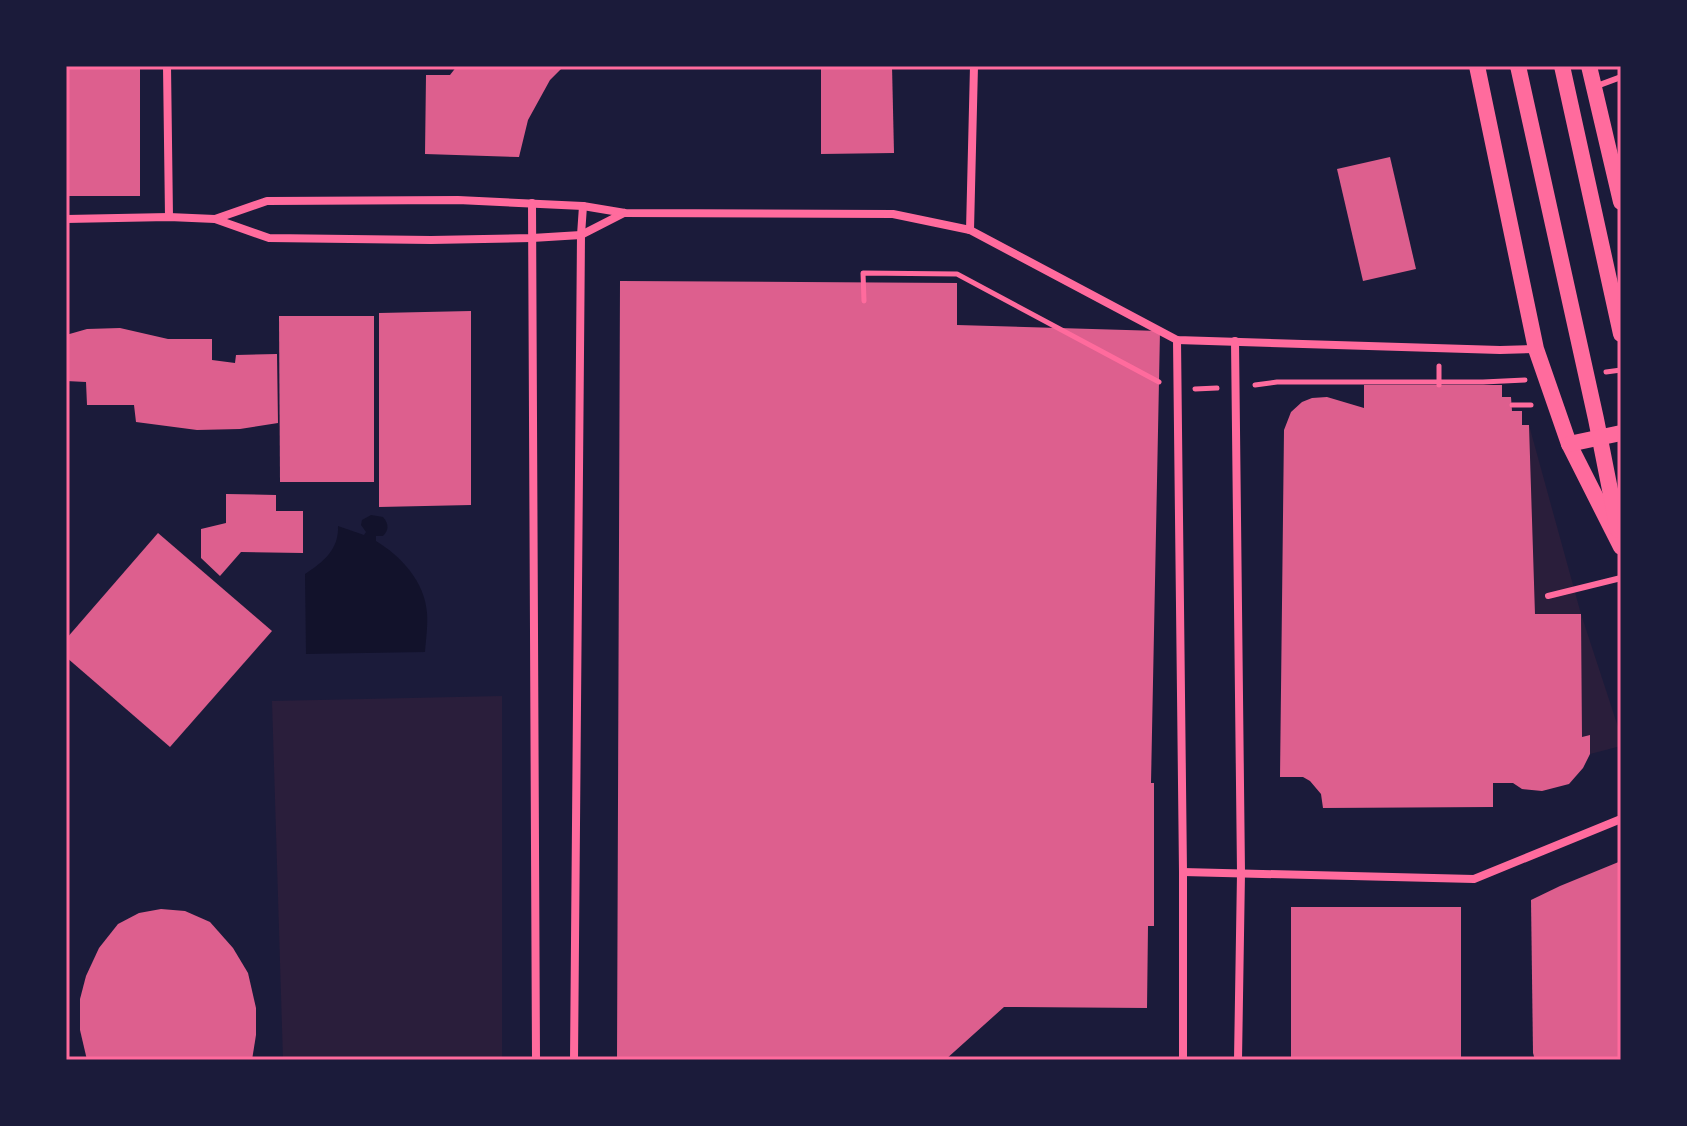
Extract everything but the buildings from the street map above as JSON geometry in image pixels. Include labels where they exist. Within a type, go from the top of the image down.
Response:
[{"type":"main road","points":[[1477,66],[1536,349],[1569,444],[1621,546]]},
{"type":"main road","points":[[1518,66],[1621,546]]},
{"type":"main road","points":[[1562,66],[1621,334]]},
{"type":"main road","points":[[1589,66],[1621,202]]},
{"type":"main road","points":[[1569,444],[1621,433]]},
{"type":"street","points":[[167,66],[169,217]]},
{"type":"street","points":[[970,230],[974,66]]},
{"type":"street","points":[[215,219],[267,201],[458,200],[583,206],[625,213],[893,214],[970,230],[1177,340],[1536,349]]},
{"type":"street","points":[[532,203],[536,1060]]},
{"type":"street","points":[[574,1060],[583,206]]},
{"type":"street","points":[[66,219],[215,219],[269,238],[431,240],[581,235],[625,213]]},
{"type":"street","points":[[1177,340],[1183,1060]]},
{"type":"street","points":[[1235,341],[1241,873],[1238,1060]]},
{"type":"street","points":[[1183,872],[1474,879],[1621,819]]},
{"type":"lane","points":[[1594,87],[1621,77]]},
{"type":"lane","points":[[1548,596],[1621,578]]},
{"type":"shaded area","points":[[1529,425],[1581,614],[1535,614]]},
{"type":"shaded area","points":[[371,515],[383,517],[387,525],[385,534],[376,536],[376,541],[403,562],[422,591],[427,613],[425,652],[306,654],[305,574],[333,549],[338,526],[364,535],[362,520]]},
{"type":"shaded area","points":[[1581,614],[1621,736],[1621,746],[1590,754],[1589,735],[1582,737]]},
{"type":"shaded area","points":[[502,696],[502,1060],[283,1060],[272,701]]}]
